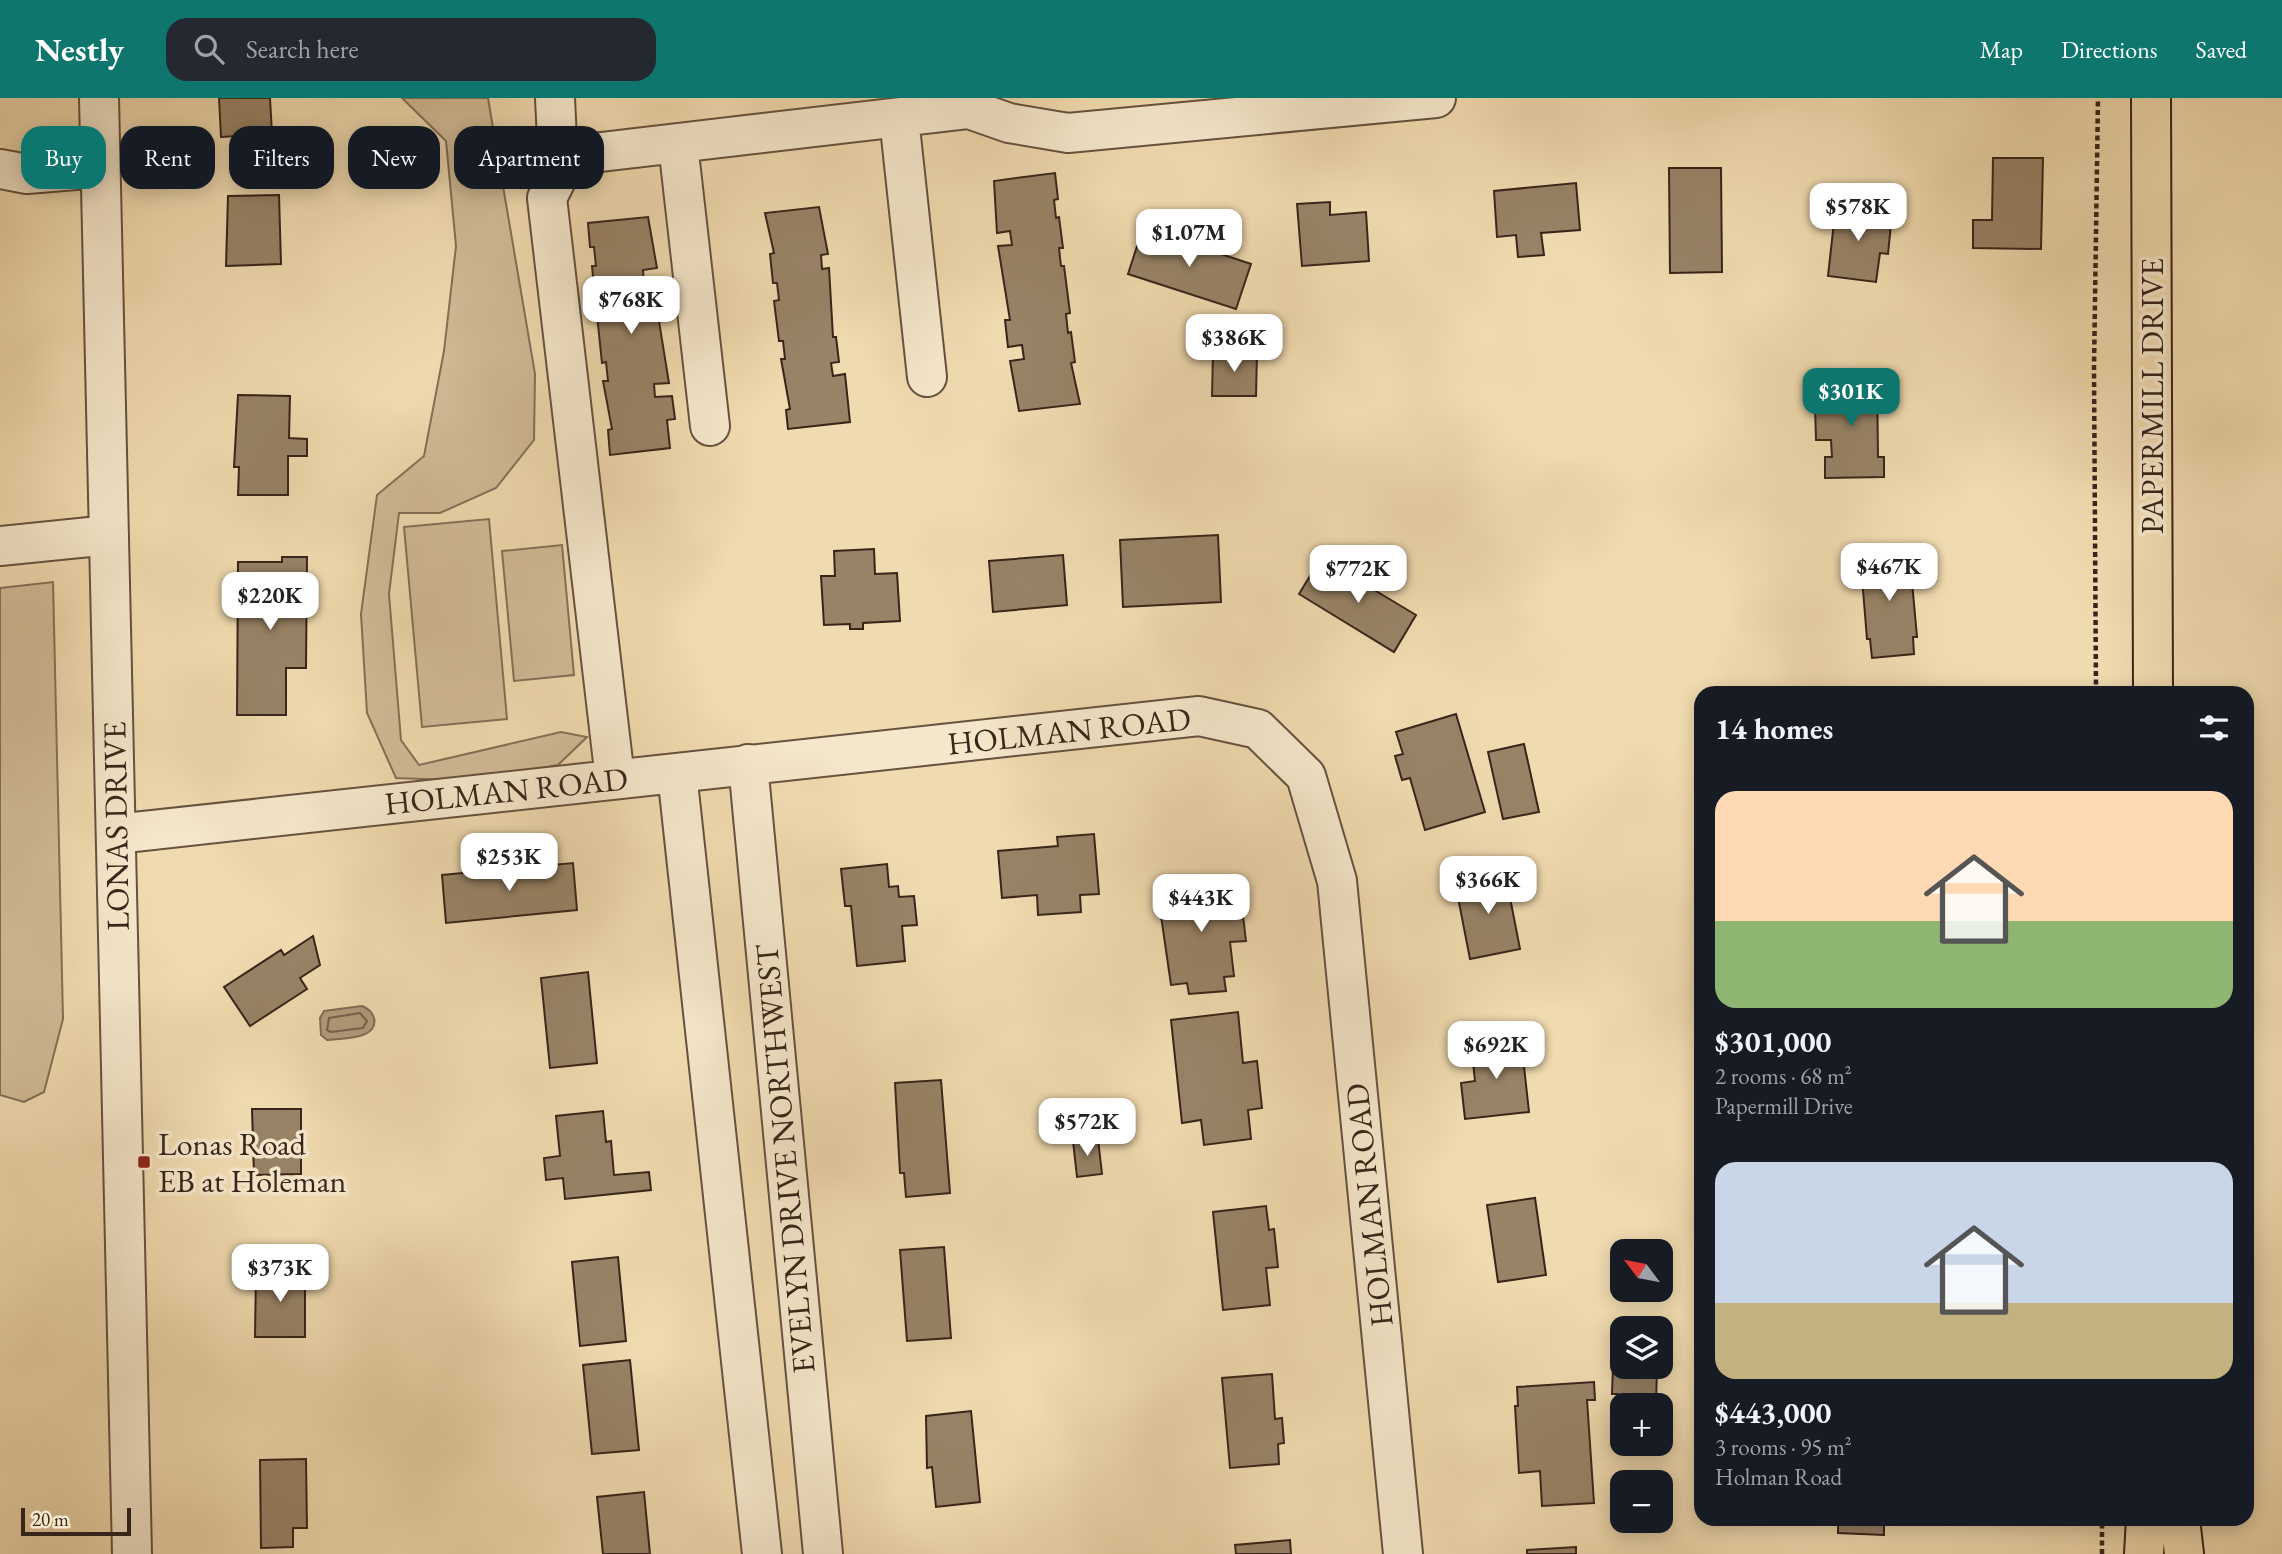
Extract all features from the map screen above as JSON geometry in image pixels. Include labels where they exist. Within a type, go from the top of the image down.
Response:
[{"type":"main road","name":"PAPERMILL DRIVE","points":[[2151,98],[2153,686]]},
{"type":"main road","points":[[2144,1554],[2146,1526]]},
{"type":"main road","points":[[2181,1526],[2184,1554]]},
{"type":"street","name":"LONAS DRIVE","points":[[99,98],[99,126]]},
{"type":"street","points":[[555,98],[556,126]]},
{"type":"street","points":[[604,149],[678,144],[899,118],[971,104],[1009,123],[1068,133],[1324,104],[1436,98]]},
{"type":"street","points":[[899,118],[928,377]]},
{"type":"street","points":[[678,144],[710,426]]},
{"type":"street","points":[[0,169],[21,173]]},
{"type":"street","name":"LONAS DRIVE","points":[[101,189],[132,1554]]},
{"type":"street","points":[[552,189],[547,198],[615,779]]},
{"type":"street","points":[[0,547],[109,534]]},
{"type":"street","name":"HOLMAN ROAD","points":[[116,835],[1199,716],[1258,729],[1306,776],[1337,881],[1403,1554]]},
{"type":"street","name":"EVELYN DRIVE NORTHWEST","points":[[748,764],[823,1554]]},
{"type":"street","name":"EVELYN DRIVE NORTHWEST","points":[[677,773],[762,1554]]},
{"type":"path","points":[[2096,686],[2094,369],[2098,98]]},
{"type":"path","points":[[2102,1526],[2102,1554]]},
{"type":"shaded area","points":[[402,98],[488,98],[493,126],[454,126],[454,189],[503,189],[535,374],[534,440],[496,488],[440,513],[399,513],[389,594],[401,740],[419,765],[561,732],[587,737],[558,765],[476,781],[396,778],[367,713],[361,614],[377,495],[424,456],[444,351],[456,246],[446,141],[440,135],[440,126],[431,126]]},
{"type":"shaded area","points":[[489,519],[507,719],[422,727],[404,527]]},
{"type":"shaded area","points":[[562,545],[574,675],[514,681],[502,551]]},
{"type":"shaded area","points":[[53,582],[63,1019],[44,1092],[24,1102],[0,1095],[0,588]]},
{"type":"water","points":[[362,1006],[370,1010],[374,1018],[371,1030],[358,1037],[341,1039],[327,1040],[321,1035],[320,1018],[324,1011]]},
{"type":"building","points":[[219,98],[270,98],[272,126],[229,126],[229,137],[221,137]]},
{"type":"building","points":[[1993,158],[2043,158],[2041,249],[1973,248],[1973,220],[1992,220]]},
{"type":"building","points":[[1669,168],[1721,168],[1722,272],[1670,273]]},
{"type":"building","points":[[1055,173],[1058,199],[1054,200],[1063,248],[1059,248],[1070,313],[1066,314],[1068,333],[1071,332],[1075,362],[1071,363],[1080,404],[1019,411],[1010,361],[1024,359],[1022,345],[1008,347],[1005,320],[1010,320],[998,246],[1012,245],[1010,231],[997,233],[994,181]]},
{"type":"building","points":[[1576,183],[1580,230],[1541,233],[1544,255],[1518,257],[1516,235],[1497,237],[1494,191]]},
{"type":"building","points":[[279,195],[281,264],[226,266],[228,196]]},
{"type":"building","points":[[1330,202],[1330,215],[1366,212],[1369,261],[1302,266],[1297,204]]},
{"type":"building","points":[[1836,204],[1885,210],[1884,223],[1891,224],[1888,254],[1880,253],[1876,282],[1828,276]]},
{"type":"building","points":[[819,207],[828,254],[821,255],[822,269],[829,268],[833,337],[836,337],[839,362],[831,363],[833,376],[845,374],[850,422],[788,429],[786,410],[790,409],[781,359],[785,359],[783,341],[779,341],[774,301],[779,300],[777,283],[773,283],[770,254],[774,253],[765,213]]},
{"type":"building","points":[[648,217],[657,268],[643,270],[644,283],[658,281],[660,308],[657,309],[669,383],[654,384],[655,397],[672,396],[675,419],[667,420],[670,448],[610,455],[608,430],[612,429],[603,381],[608,381],[606,362],[602,363],[597,315],[601,314],[599,295],[595,296],[592,266],[596,266],[594,247],[590,247],[588,223]]},
{"type":"building","points":[[1143,228],[1251,264],[1236,309],[1128,274]]},
{"type":"building","points":[[1213,352],[1257,352],[1256,396],[1212,396]]},
{"type":"building","points":[[1877,375],[1878,457],[1884,457],[1884,477],[1825,478],[1825,457],[1832,457],[1831,440],[1816,440],[1815,405],[1830,405],[1830,376]]},
{"type":"building","points":[[238,395],[290,396],[289,438],[307,439],[307,456],[288,456],[288,495],[238,495],[239,467],[234,467]]},
{"type":"building","points":[[1218,535],[1221,602],[1123,607],[1120,540]]},
{"type":"building","points":[[874,549],[875,574],[897,573],[900,621],[863,623],[863,629],[850,629],[850,624],[824,625],[821,576],[835,576],[834,551]]},
{"type":"building","points":[[1909,549],[1917,637],[1913,637],[1914,654],[1872,658],[1870,639],[1867,639],[1860,553]]},
{"type":"building","points":[[1063,555],[1067,605],[993,612],[989,561]]},
{"type":"building","points":[[282,557],[307,557],[306,668],[286,668],[286,715],[237,715],[238,562],[282,562]]},
{"type":"building","points":[[1321,558],[1416,615],[1394,652],[1299,594]]},
{"type":"building","points":[[1456,714],[1485,812],[1425,830],[1410,778],[1402,780],[1395,756],[1403,754],[1396,732]]},
{"type":"building","points":[[1524,744],[1539,812],[1503,819],[1488,752]]},
{"type":"building","points":[[1094,834],[1099,894],[1080,895],[1081,912],[1038,915],[1037,895],[1002,898],[998,851],[1058,846],[1057,837]]},
{"type":"building","points":[[573,863],[577,910],[446,923],[442,875]]},
{"type":"building","points":[[887,864],[889,887],[898,886],[899,897],[914,896],[917,925],[902,926],[905,961],[857,966],[851,906],[845,906],[841,869]]},
{"type":"building","points":[[1505,872],[1520,949],[1470,959],[1455,882]]},
{"type":"building","points":[[1230,880],[1232,901],[1241,899],[1246,941],[1230,942],[1234,976],[1224,977],[1226,991],[1189,994],[1187,983],[1171,985],[1157,888]]},
{"type":"building","points":[[313,936],[320,965],[300,978],[307,989],[250,1026],[224,987],[281,950],[284,955]]},
{"type":"building","points":[[588,972],[597,1063],[550,1068],[541,978]]},
{"type":"building","points":[[1238,1012],[1243,1063],[1257,1061],[1262,1108],[1248,1110],[1251,1139],[1204,1145],[1201,1120],[1182,1123],[1171,1020]]},
{"type":"building","points":[[1521,1039],[1529,1112],[1465,1119],[1461,1083],[1475,1081],[1471,1045]]},
{"type":"building","points":[[941,1080],[950,1193],[906,1197],[904,1173],[900,1173],[895,1083]]},
{"type":"building","points":[[252,1109],[301,1109],[301,1174],[254,1175]]},
{"type":"building","points":[[603,1111],[606,1142],[611,1141],[614,1175],[649,1172],[651,1190],[565,1199],[563,1178],[546,1180],[544,1158],[560,1156],[556,1116]]},
{"type":"building","points":[[1098,1139],[1102,1174],[1077,1177],[1073,1141]]},
{"type":"building","points":[[1535,1198],[1546,1275],[1498,1282],[1487,1205]]},
{"type":"building","points":[[1266,1206],[1269,1230],[1274,1229],[1278,1267],[1266,1268],[1270,1305],[1223,1310],[1213,1212]]},
{"type":"building","points":[[944,1247],[951,1338],[907,1341],[900,1250]]},
{"type":"building","points":[[618,1257],[626,1341],[580,1346],[572,1262]]},
{"type":"building","points":[[256,1271],[305,1271],[305,1337],[255,1337]]},
{"type":"building","points":[[630,1360],[639,1450],[592,1454],[583,1365]]},
{"type":"building","points":[[1272,1374],[1275,1419],[1282,1418],[1284,1443],[1278,1444],[1279,1464],[1230,1468],[1222,1378]]},
{"type":"building","points":[[1613,1379],[1657,1379],[1656,1393],[1612,1393]]},
{"type":"building","points":[[1594,1382],[1595,1400],[1587,1400],[1594,1503],[1542,1506],[1540,1471],[1519,1473],[1515,1406],[1518,1406],[1517,1387]]},
{"type":"building","points":[[971,1411],[980,1502],[936,1507],[932,1467],[927,1468],[926,1416]]},
{"type":"building","points":[[306,1459],[307,1528],[293,1528],[293,1547],[261,1548],[260,1460]]},
{"type":"building","points":[[644,1492],[650,1554],[603,1554],[597,1497]]},
{"type":"building","points":[[1838,1526],[1884,1526],[1884,1535],[1838,1533]]},
{"type":"building","points":[[1290,1540],[1291,1554],[1236,1554],[1235,1545]]},
{"type":"building","points":[[1576,1547],[1576,1554],[1527,1554],[1527,1550]]},
{"type":"place","name":"Lonas Road EB at Holeman","points":[[144,1162]]}]
